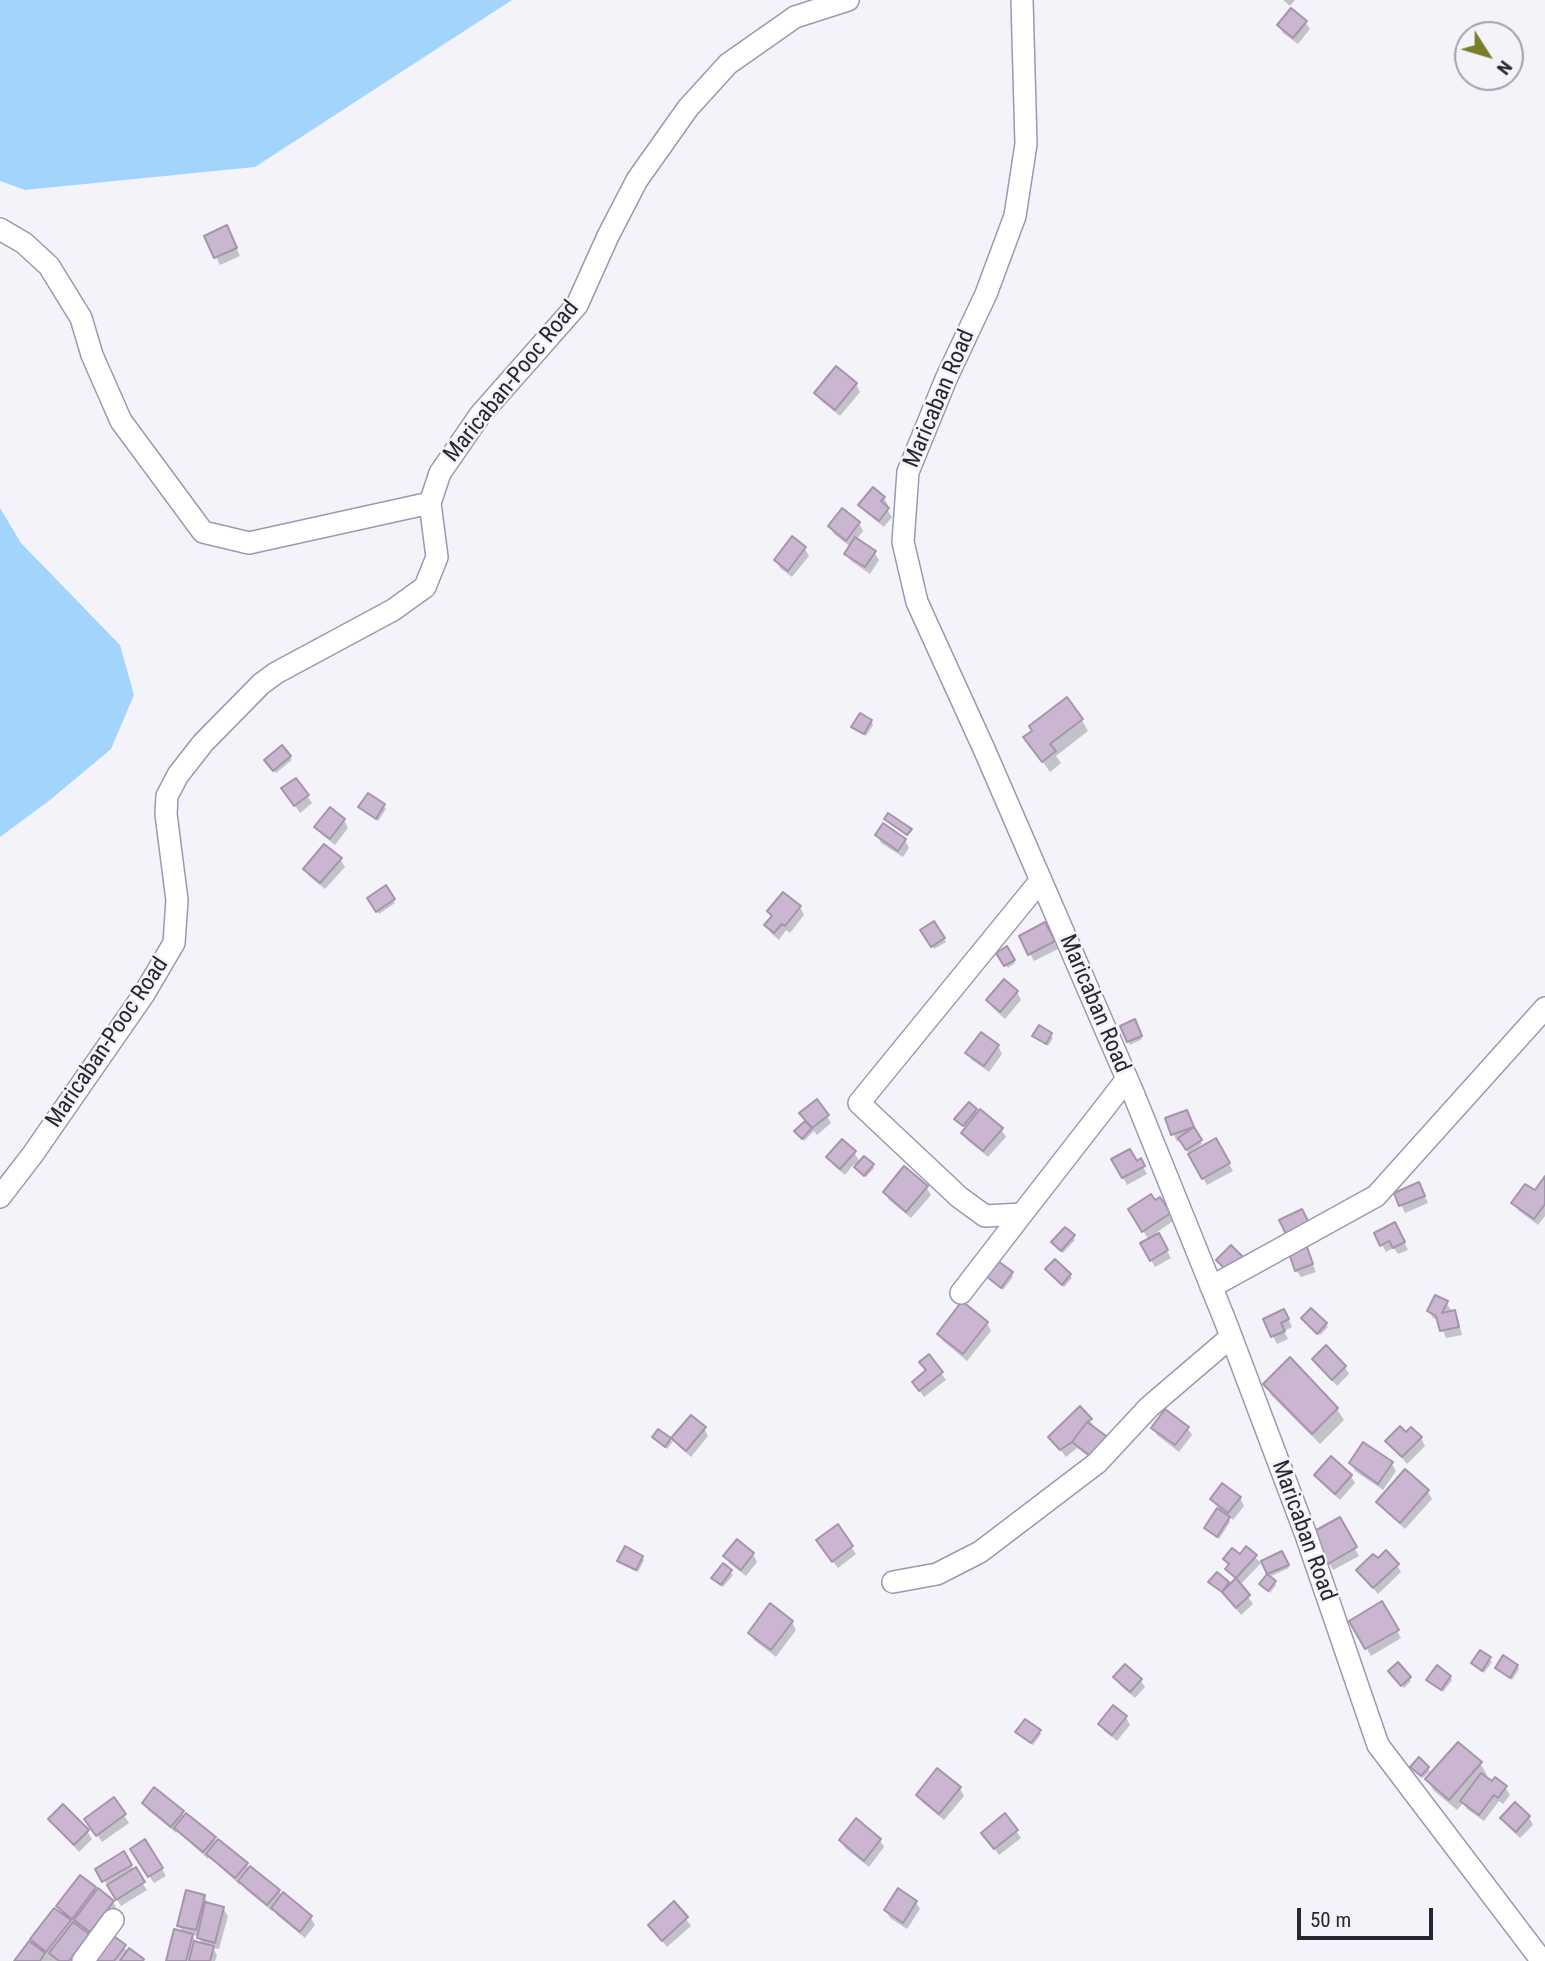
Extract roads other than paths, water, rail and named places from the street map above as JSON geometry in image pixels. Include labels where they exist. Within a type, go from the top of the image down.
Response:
[{"type":"street","name":"Maricaban-Pooc Road","points":[[0,1197],[144,994],[174,943],[177,900],[166,814],[167,796],[178,775],[203,743],[261,684],[276,673],[393,610],[425,587],[437,557],[430,503],[440,472],[480,415],[577,305],[637,180],[688,108],[729,64],[795,18],[848,0]]},
{"type":"street","name":"Maricaban Road","points":[[1022,0],[1026,144],[1015,216],[986,294],[946,379],[908,472],[903,542],[917,602],[1127,1079],[1211,1287],[1306,1535],[1378,1745],[1542,1961]]},
{"type":"street","points":[[0,229],[24,243],[49,266],[81,318],[92,355],[121,421],[203,533],[249,543],[430,503]]},
{"type":"street","points":[[1022,1214],[985,1216],[960,1197],[859,1103],[1041,880]]},
{"type":"street","points":[[1211,1287],[1376,1196],[1545,1008]]},
{"type":"street","points":[[961,1293],[1127,1079]]},
{"type":"street","points":[[893,1581],[937,1574],[980,1552],[1097,1463],[1149,1407],[1231,1337]]},
{"type":"street","points":[[83,1961],[113,1920]]},
{"type":"water","points":[[0,0],[512,0],[255,167],[25,190],[0,181]]},
{"type":"water","points":[[0,508],[21,543],[120,645],[134,695],[111,749],[0,837]]}]
